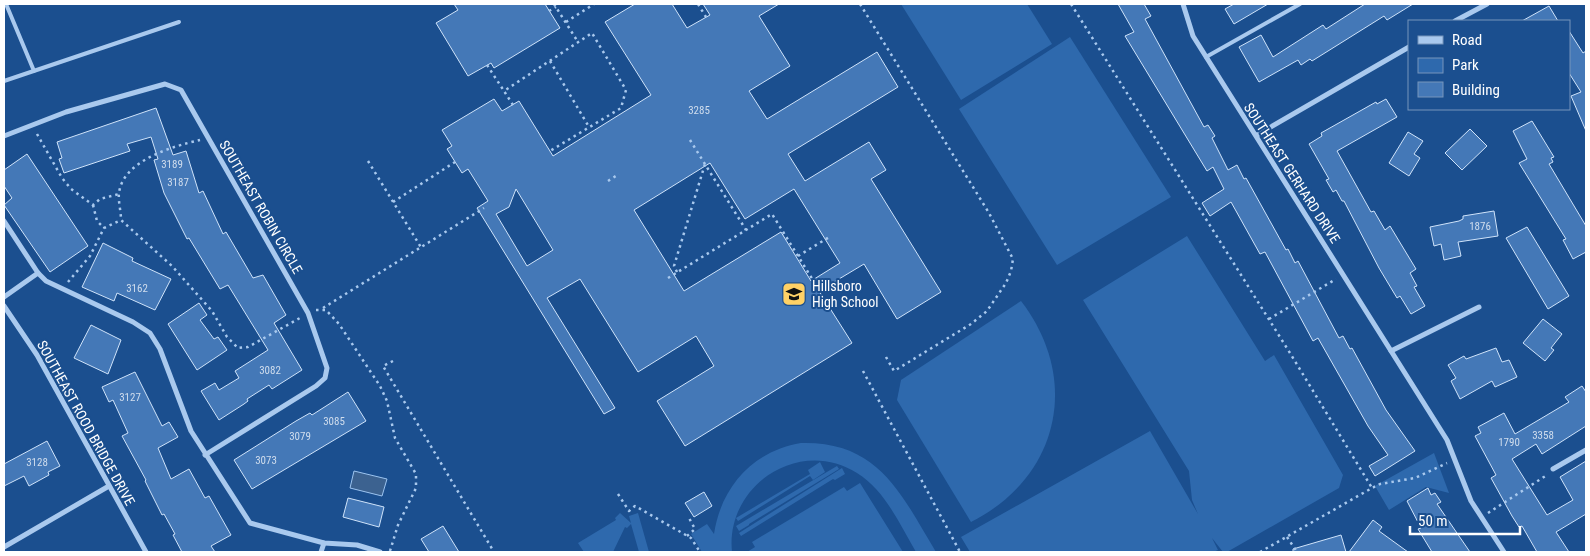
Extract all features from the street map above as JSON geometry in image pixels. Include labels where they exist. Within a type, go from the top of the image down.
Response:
[{"type":"street","name":"SOUTHEAST GERHARD DRIVE","points":[[1183,4],[1193,36],[1447,440],[1472,501],[1504,552]]},
{"type":"street","points":[[1457,20],[1487,4]]},
{"type":"street","points":[[1257,135],[1408,48]]},
{"type":"street","name":"SOUTHEAST ROBIN CIRCLE","points":[[4,136],[66,112],[165,84],[181,90],[308,313],[327,368],[324,378],[316,386],[205,456]]},
{"type":"street","points":[[4,221],[38,273],[46,281],[133,322],[150,333],[160,349],[191,431],[205,456],[250,522],[324,543],[357,545],[380,552]]},
{"type":"street","points":[[4,297],[38,273]]},
{"type":"street","name":"SOUTHEAST ROOD BRIDGE DRIVE","points":[[4,306],[37,355],[146,552]]},
{"type":"street","points":[[1391,351],[1478,306]]},
{"type":"street","points":[[1553,469],[1586,450]]},
{"type":"street","points":[[4,547],[109,486]]},
{"type":"street","points":[[321,552],[324,543]]},
{"type":"lane","points":[[6,4],[34,71]]},
{"type":"lane","points":[[1206,57],[1300,4]]},
{"type":"lane","points":[[4,81],[179,22]]},
{"type":"path","points":[[566,22],[594,4]]},
{"type":"path","points":[[698,4],[706,17]]},
{"type":"path","points":[[860,4],[989,213],[1013,259],[1011,271],[1001,292],[987,311],[971,324],[894,371],[886,357]]},
{"type":"path","points":[[1071,4],[1269,319],[1372,488]]},
{"type":"path","points":[[549,11],[555,5],[578,42]]},
{"type":"path","points":[[504,91],[592,33],[626,90],[621,108],[550,151]]},
{"type":"path","points":[[550,60],[589,127]]},
{"type":"path","points":[[487,65],[513,105]]},
{"type":"path","points":[[29,126],[41,139],[59,172],[71,189],[93,205],[97,221],[104,228]]},
{"type":"path","points":[[209,138],[156,153],[132,170],[119,194],[121,220],[172,266],[212,311],[227,337],[238,348],[248,347],[308,313],[322,308],[422,249],[484,208]]},
{"type":"path","points":[[690,140],[746,230]]},
{"type":"path","points":[[368,161],[422,249]]},
{"type":"path","points":[[393,202],[455,162]]},
{"type":"path","points":[[677,272],[674,266],[705,164]]},
{"type":"path","points":[[608,181],[619,174]]},
{"type":"path","points":[[93,205],[100,199],[119,194]]},
{"type":"path","points":[[668,278],[772,214],[816,285]]},
{"type":"path","points":[[62,288],[85,263],[104,228],[121,220]]},
{"type":"path","points":[[798,256],[831,236]]},
{"type":"path","points":[[1269,319],[1344,274]]},
{"type":"path","points":[[322,308],[339,324],[380,386],[387,401],[396,438],[416,474],[416,488],[398,525],[390,552]]},
{"type":"path","points":[[393,361],[383,366],[494,552]]},
{"type":"path","points":[[863,371],[960,552]]},
{"type":"path","points":[[1260,552],[1380,484],[1415,478],[1455,459]]},
{"type":"path","points":[[1482,517],[1553,469]]},
{"type":"path","points":[[618,494],[629,511],[635,506],[691,538],[700,552]]},
{"type":"path","points":[[687,536],[695,529],[689,518]]},
{"type":"path","points":[[1287,536],[1297,552]]},
{"type":"green space","points":[[901,4],[1027,4],[1052,44],[961,100]]},
{"type":"green space","points":[[1070,37],[1171,197],[1057,265],[959,109]]},
{"type":"green space","points":[[1187,236],[1265,361],[1274,355],[1343,475],[1339,488],[1227,552],[1223,552],[1212,538],[1218,550],[1213,552],[970,552],[961,537],[1150,431],[1198,514],[1192,500],[1189,471],[1083,300]]},
{"type":"green space","points":[[1021,301],[1040,331],[1051,362],[1055,393],[1052,424],[1042,453],[1025,479],[1001,503],[971,522],[897,400],[901,380]]},
{"type":"green space","points":[[801,443],[828,445],[850,451],[869,461],[885,475],[898,491],[936,552],[916,552],[884,498],[867,480],[835,463],[812,460],[790,464],[770,474],[753,488],[740,507],[733,528],[732,552],[702,552],[691,534],[707,524],[714,534],[724,501],[742,474],[768,454],[784,447]]},
{"type":"green space","points":[[1434,453],[1449,493],[1426,487],[1389,510],[1375,486]]},
{"type":"green space","points":[[820,462],[825,472],[813,480],[810,476],[738,521],[736,518],[810,474],[808,470]]},
{"type":"green space","points":[[837,466],[839,469],[739,531],[736,526]]},
{"type":"green space","points":[[842,468],[845,474],[835,480],[833,479],[741,536],[739,533]]},
{"type":"green space","points":[[860,483],[903,552],[747,552],[755,547],[752,542],[844,487],[847,491]]},
{"type":"green space","points":[[620,513],[631,523],[629,516],[638,513],[649,552],[639,552],[631,524],[627,528],[625,527],[613,552],[584,552],[578,543],[616,520],[615,518]]},
{"type":"shaded area","points":[[354,471],[387,479],[382,496],[350,488]]},
{"type":"building","points":[[454,4],[545,4],[560,28],[494,68],[491,63],[468,76],[436,23],[458,10]]},
{"type":"building","points":[[635,4],[672,4],[687,28],[710,15],[703,4],[779,4],[759,16],[790,66],[749,91],[767,119],[877,52],[898,87],[788,154],[805,181],[869,142],[886,170],[871,179],[941,292],[897,319],[864,264],[819,291],[852,343],[685,446],[657,401],[714,366],[696,336],[638,372],[580,279],[547,298],[615,408],[604,414],[477,208],[488,201],[468,169],[462,173],[447,149],[452,146],[442,130],[494,99],[502,111],[519,101],[553,156],[651,95],[605,22]],"holes":[[[710,163],[745,219],[794,189],[840,263],[811,281],[781,232],[684,291],[634,210]],[[516,189],[553,250],[527,266],[496,214],[509,207]]]},
{"type":"building","points":[[1118,4],[1144,4],[1151,16],[1145,19],[1204,127],[1208,125],[1215,136],[1212,138],[1228,170],[1237,165],[1244,179],[1246,178],[1286,250],[1288,249],[1295,263],[1298,261],[1339,338],[1343,336],[1350,349],[1352,348],[1386,410],[1415,451],[1375,476],[1369,466],[1388,455],[1368,426],[1318,338],[1313,341],[1265,252],[1260,254],[1231,202],[1210,216],[1202,203],[1224,189],[1213,167],[1207,171],[1125,36],[1134,32]]},
{"type":"building","points":[[1234,4],[1268,4],[1234,24],[1225,9]]},
{"type":"building","points":[[1365,4],[1413,4],[1387,20],[1384,16],[1312,61],[1310,59],[1301,65],[1298,60],[1259,82],[1239,47],[1261,35],[1273,57],[1323,25],[1326,29]]},
{"type":"building","points":[[1549,6],[1557,20],[1524,20]]},
{"type":"building","points":[[1570,33],[1583,53],[1586,51],[1586,131],[1571,96],[1581,92],[1570,75]]},
{"type":"building","points":[[1386,99],[1397,117],[1337,151],[1371,212],[1374,211],[1385,230],[1390,226],[1416,269],[1410,273],[1417,286],[1414,287],[1425,306],[1411,314],[1400,296],[1397,298],[1379,268],[1344,201],[1342,201],[1336,190],[1333,192],[1326,180],[1329,179],[1309,144],[1322,136],[1321,133],[1376,102],[1377,104]]},
{"type":"building","points":[[156,108],[173,155],[186,151],[199,193],[203,191],[223,234],[226,232],[253,278],[263,275],[286,315],[274,323],[302,370],[272,389],[269,385],[219,420],[201,391],[215,383],[219,390],[239,378],[235,371],[268,350],[228,285],[220,289],[189,238],[187,239],[164,193],[154,160],[158,159],[151,137],[127,144],[130,151],[64,173],[59,159],[62,158],[57,142]]},
{"type":"building","points":[[1532,121],[1554,157],[1551,158],[1553,162],[1549,164],[1586,226],[1586,252],[1573,259],[1563,240],[1566,239],[1519,163],[1527,159],[1513,131]]},
{"type":"building","points":[[1470,129],[1487,146],[1462,170],[1445,153]]},
{"type":"building","points":[[1408,132],[1423,141],[1414,154],[1420,158],[1409,176],[1389,163]]},
{"type":"building","points":[[27,154],[88,246],[50,272],[4,205],[12,198],[4,186],[4,170]]},
{"type":"building","points":[[1494,211],[1498,236],[1458,242],[1461,256],[1444,260],[1441,244],[1434,246],[1430,227],[1459,221],[1463,219],[1463,216]]},
{"type":"building","points":[[1527,227],[1569,296],[1548,309],[1506,238]]},
{"type":"building","points":[[103,243],[133,258],[132,261],[171,279],[155,310],[117,293],[114,301],[82,287]]},
{"type":"building","points":[[199,303],[207,315],[200,320],[214,339],[218,337],[227,350],[197,370],[168,324]]},
{"type":"building","points":[[1543,319],[1562,334],[1551,348],[1554,350],[1545,361],[1523,343]]},
{"type":"building","points":[[91,325],[121,340],[108,374],[74,358]]},
{"type":"building","points":[[1496,348],[1502,362],[1509,360],[1517,377],[1495,387],[1492,381],[1460,399],[1451,381],[1456,378],[1448,365],[1464,356],[1466,359]]},
{"type":"building","points":[[135,372],[162,426],[169,422],[178,437],[158,448],[171,479],[189,469],[205,498],[209,496],[231,535],[211,546],[215,552],[182,552],[173,535],[175,534],[164,514],[162,515],[146,480],[122,436],[128,433],[113,400],[109,402],[102,387]]},
{"type":"building","points":[[1582,386],[1586,392],[1586,426],[1542,454],[1536,444],[1512,459],[1547,515],[1573,500],[1560,477],[1586,461],[1586,514],[1556,532],[1569,552],[1537,552],[1522,526],[1519,527],[1512,516],[1491,478],[1496,475],[1475,436],[1481,433],[1478,427],[1504,413],[1515,434],[1569,402],[1565,397]]},
{"type":"building","points":[[348,392],[366,421],[252,489],[234,460],[296,421],[310,413],[312,415]]},
{"type":"building","points":[[47,441],[60,466],[48,472],[49,475],[29,486],[24,476],[4,486],[4,464]]},
{"type":"building","points":[[1428,488],[1431,495],[1435,493],[1441,502],[1437,504],[1470,552],[1432,552],[1418,529],[1421,528],[1407,501]]},
{"type":"building","points":[[704,492],[712,506],[694,517],[685,503]]},
{"type":"building","points":[[348,498],[384,507],[379,527],[343,517]]},
{"type":"building","points":[[1373,520],[1382,527],[1379,531],[1408,552],[1349,552]]},
{"type":"building","points":[[443,526],[459,552],[429,552],[421,539]]},
{"type":"building","points":[[1341,535],[1346,552],[1293,552],[1293,549]]},
{"type":"place","name":"Hillsboro High School","points":[[794,294]]}]
